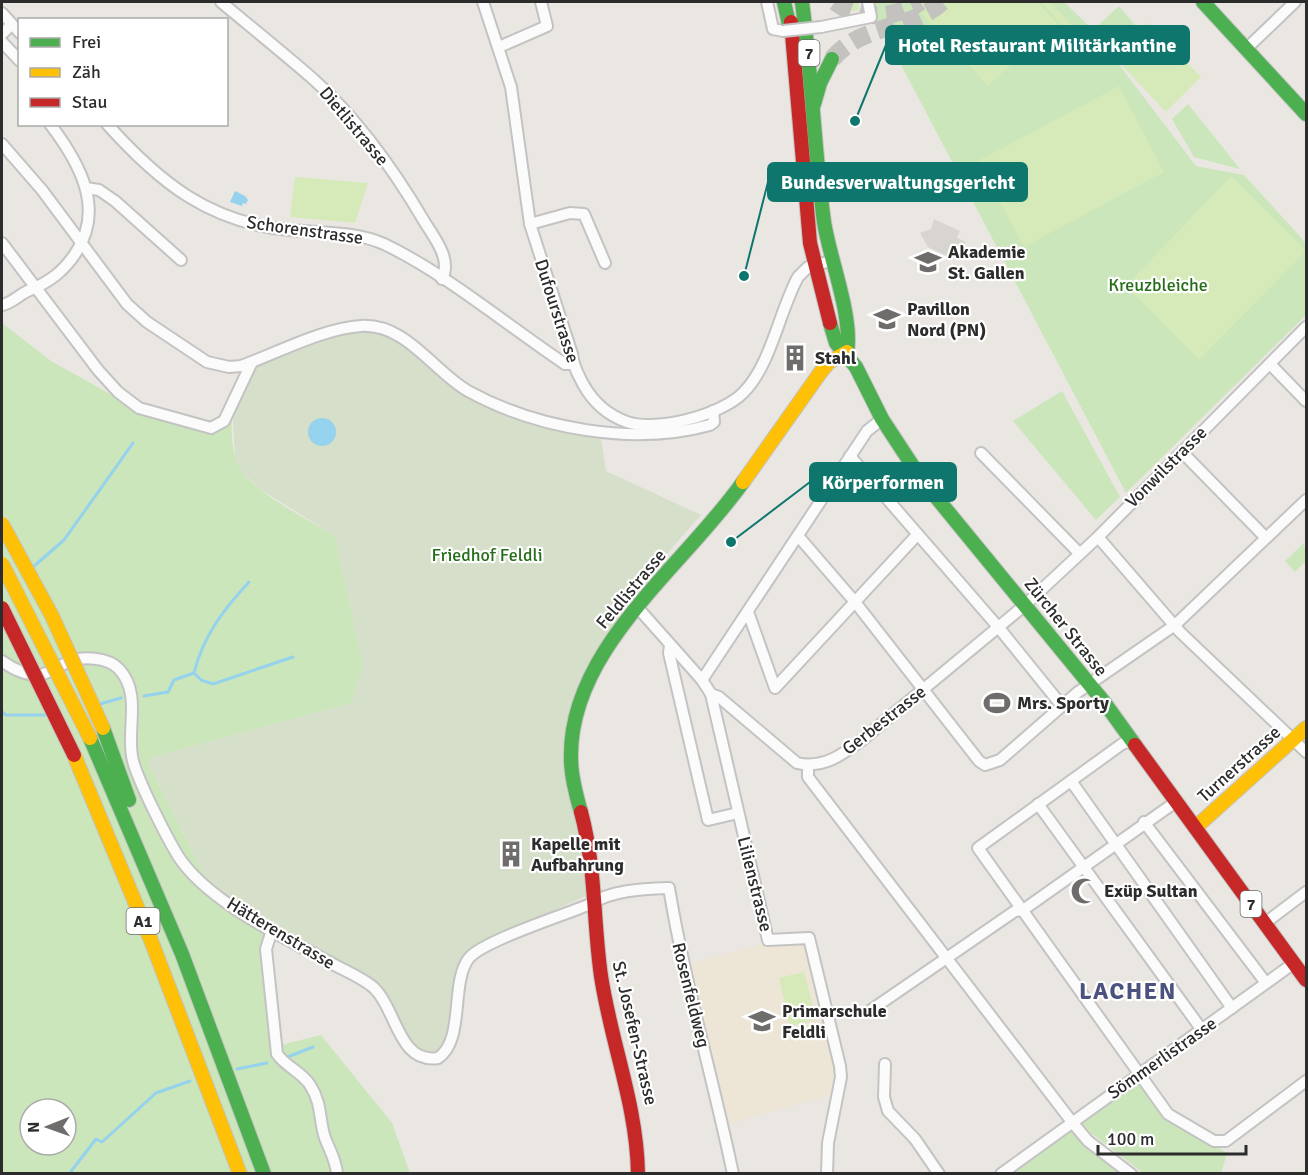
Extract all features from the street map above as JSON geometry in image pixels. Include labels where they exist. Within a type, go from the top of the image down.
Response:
[{"type":"main road","points":[[784,2],[784,32]]},
{"type":"main road","name":"7","points":[[791,2],[784,32],[814,265],[836,343],[847,352],[850,335],[831,261],[824,220],[802,2]]},
{"type":"main road","points":[[1203,2],[1306,114]]},
{"type":"main road","points":[[814,104],[820,83],[832,59]]},
{"type":"main road","name":"Zürcher Strasse","points":[[847,352],[882,419],[922,480],[1090,684],[1306,978]]},
{"type":"main road","name":"Feldlistrasse","points":[[596,900],[590,851],[572,771],[572,732],[583,697],[602,653],[723,509],[820,373],[829,362],[847,352]]},
{"type":"main road","name":"A1","points":[[2,524],[52,616],[103,728],[171,910],[182,954]]},
{"type":"main road","name":"A1","points":[[2,564],[54,661],[90,738],[182,954],[264,1173]]},
{"type":"main road","name":"A1","points":[[2,608],[74,755],[130,888],[240,1173]]},
{"type":"main road","name":"Turnerstrasse","points":[[1196,827],[1306,728]]},
{"type":"main road","name":"St. Josefen-Strasse","points":[[596,900],[602,977],[634,1107],[639,1150],[638,1173]]},
{"type":"street","name":"Dietlistrasse","points":[[221,2],[313,79],[362,131],[410,196],[438,246],[446,262],[442,279]]},
{"type":"street","name":"Dufourstrasse","points":[[483,2],[511,87],[530,224],[572,354],[573,364],[590,395],[600,407],[627,422],[660,424],[713,411],[735,399],[755,378],[791,290],[802,273],[814,265]]},
{"type":"street","points":[[499,47],[547,26],[541,2]]},
{"type":"street","points":[[767,2],[773,29],[784,32],[871,17],[868,2]]},
{"type":"street","points":[[1246,49],[1295,2]]},
{"type":"street","points":[[2,13],[18,31]]},
{"type":"street","points":[[2,34],[11,25]]},
{"type":"street","points":[[2,42],[18,59]]},
{"type":"street","points":[[2,305],[9,304],[55,277],[68,264],[82,244],[89,222],[86,188],[71,151],[52,126]]},
{"type":"street","name":"Schorenstrasse","points":[[109,126],[184,197],[213,212],[261,225],[356,236],[382,243],[442,279],[565,364],[573,364]]},
{"type":"street","points":[[2,144],[42,190],[127,304],[162,333],[207,362],[229,367],[252,362],[311,340],[362,326],[384,329],[403,339],[467,390],[514,410],[566,426],[623,434],[654,434],[711,425],[714,422],[713,411]]},
{"type":"street","points":[[86,188],[99,190],[115,201],[182,260]]},
{"type":"street","points":[[530,224],[570,213],[584,214],[605,262]]},
{"type":"street","points":[[2,243],[98,370],[118,392],[140,408],[211,428],[224,421],[252,362]]},
{"type":"street","points":[[814,265],[831,261]]},
{"type":"street","name":"Vonwilstrasse","points":[[1025,605],[1098,537],[1306,327]]},
{"type":"street","points":[[1270,364],[1306,401]]},
{"type":"street","points":[[702,680],[799,537],[867,431],[882,419]]},
{"type":"street","points":[[1182,452],[1266,538]]},
{"type":"street","points":[[981,453],[1079,553]]},
{"type":"street","points":[[850,456],[999,628],[1062,706]]},
{"type":"street","points":[[799,537],[855,602],[922,691],[979,761],[985,765],[1000,760],[1090,684],[1175,625],[1306,500]]},
{"type":"street","points":[[748,612],[775,688],[917,535]]},
{"type":"street","points":[[1098,537],[1175,625],[1306,752]]},
{"type":"street","name":"Gerbestrasse","points":[[808,766],[842,755],[1025,605]]},
{"type":"street","points":[[638,608],[702,680],[711,694],[719,697],[796,763],[808,766],[808,777],[1072,1122],[1088,1141],[1131,1173]]},
{"type":"street","points":[[670,645],[669,653],[708,820],[738,813]]},
{"type":"street","name":"Hätterenstrasse","points":[[2,661],[22,674],[41,675],[71,661],[100,659],[118,667],[129,683],[133,707],[130,741],[133,762],[177,855],[203,886],[272,930],[372,986],[392,1013],[409,1051],[419,1057],[431,1059],[443,1054],[450,1045],[464,968],[469,958],[487,946],[596,900]]},
{"type":"street","name":"Lilienstrasse","points":[[711,694],[768,940],[809,938],[812,949],[841,1077],[828,1143],[827,1173]]},
{"type":"street","points":[[1133,740],[1122,744],[978,848],[1168,1114],[1205,1136],[1220,1142],[1236,1135],[1306,1081]]},
{"type":"street","points":[[1071,781],[1232,1008]]},
{"type":"street","points":[[871,1010],[1016,910],[1023,909],[1177,801]]},
{"type":"street","points":[[1038,804],[1203,1030]]},
{"type":"street","points":[[1144,822],[1266,983]]},
{"type":"street","name":"Rosenfeldweg","points":[[596,900],[637,890],[669,888],[681,963],[714,1084],[734,1173]]},
{"type":"street","points":[[1265,922],[1306,892]]},
{"type":"street","points":[[272,930],[266,949],[277,1054],[284,1065],[309,1083],[320,1101],[324,1136],[336,1163],[337,1173]]},
{"type":"street","name":"Sömmerlistrasse","points":[[1001,1173],[1294,963]]},
{"type":"street","points":[[885,1064],[884,1097],[888,1111],[915,1139],[939,1173]]},
{"type":"shaded area","points":[[934,219],[960,231],[957,238],[966,242],[964,248],[955,246],[947,256],[928,247],[920,233],[931,229]]},
{"type":"shaded area","name":"Primarschule Feldli","points":[[769,942],[803,945],[839,1077],[835,1094],[728,1124],[685,965]]},
{"type":"green space","points":[[838,2],[858,2],[859,10],[840,13]]},
{"type":"green space","name":"Kreuzbleiche","points":[[874,2],[1064,2],[1093,30],[1119,6],[1140,31],[1115,56],[1101,41],[1196,166],[1244,175],[1306,243],[1306,315],[1126,493],[877,19]]},
{"type":"green space","points":[[911,2],[1037,2],[1057,23],[988,86]]},
{"type":"green space","points":[[1041,2],[1050,2],[1079,33],[1073,38]]},
{"type":"green space","points":[[1149,23],[1201,77],[1166,112],[1114,57]]},
{"type":"green space","points":[[1119,86],[1164,172],[1024,247],[978,161]]},
{"type":"green space","points":[[1188,104],[1240,169],[1194,157],[1172,119]]},
{"type":"green space","points":[[1231,176],[1306,251],[1199,360],[1126,286]]},
{"type":"green space","points":[[295,177],[368,183],[355,223],[290,217]]},
{"type":"green space","points":[[2,323],[51,361],[128,404],[211,428],[232,404],[233,447],[242,471],[279,503],[335,536],[363,665],[352,703],[153,757],[149,764],[209,885],[268,923],[277,1046],[321,1035],[392,1123],[410,1173],[2,1173]]},
{"type":"green space","name":"Friedhof Feldli","points":[[384,329],[467,390],[514,410],[600,432],[606,471],[701,515],[649,574],[613,626],[572,731],[594,877],[588,895],[491,938],[462,962],[445,1045],[439,1053],[423,1056],[410,1044],[392,1005],[209,885],[149,764],[152,757],[352,703],[363,665],[335,536],[260,489],[241,471],[235,459],[232,404],[252,362],[333,333]]},
{"type":"green space","points":[[1062,391],[1120,497],[1096,520],[1013,421]]},
{"type":"green space","points":[[1304,543],[1306,561],[1295,572],[1285,561]]},
{"type":"green space","points":[[804,972],[816,1019],[790,1026],[779,978]]},
{"type":"green space","points":[[1140,1083],[1162,1115],[1227,1153],[1221,1174],[1143,1173],[1091,1133],[1081,1122]]},
{"type":"green space","points":[[1072,1122],[1130,1174],[1001,1174]]},
{"type":"water","points":[[235,191],[245,196],[248,200],[246,204],[243,203],[242,206],[230,202]]},
{"type":"water","points":[[322,418],[332,422],[336,432],[332,442],[322,446],[312,442],[308,432],[312,422]]},
{"type":"waterway","points":[[33,567],[64,540],[133,443]]},
{"type":"waterway","points":[[194,673],[209,635],[231,602],[249,582]]},
{"type":"waterway","points":[[144,696],[168,692],[174,680],[194,673],[201,680],[213,684],[293,657]]},
{"type":"waterway","points":[[100,704],[121,698]]},
{"type":"waterway","points":[[2,712],[6,715],[47,715]]},
{"type":"waterway","points":[[285,1058],[313,1047]]},
{"type":"waterway","points":[[237,1069],[267,1063]]},
{"type":"waterway","points":[[69,1174],[96,1139],[102,1142],[156,1093],[190,1081]]},
{"type":"tunnel","points":[[835,2],[855,12],[878,15],[900,12],[920,2]]},
{"type":"tunnel","points":[[832,59],[858,39],[929,12],[942,2]]},
{"type":"traffic: fast","points":[[784,2],[791,33]]},
{"type":"traffic: fast","points":[[802,2],[824,222],[847,322],[847,352]]},
{"type":"traffic: fast","points":[[1203,2],[1306,114]]},
{"type":"traffic: fast","points":[[814,104],[820,83],[832,59]]},
{"type":"traffic: fast","points":[[830,323],[836,343],[856,367],[882,419],[922,480],[1104,702],[1135,745]]},
{"type":"traffic: fast","points":[[581,812],[571,759],[575,719],[588,681],[609,645],[634,610],[719,513],[743,482]]},
{"type":"traffic: fast","points":[[103,728],[129,800]]},
{"type":"traffic: fast","points":[[90,738],[182,954],[264,1174]]},
{"type":"traffic: slow","points":[[743,482],[820,373],[829,362],[847,352]]},
{"type":"traffic: slow","points":[[2,524],[52,616],[103,728]]},
{"type":"traffic: slow","points":[[2,564],[90,738]]},
{"type":"traffic: slow","points":[[1196,827],[1306,728]]},
{"type":"traffic: slow","points":[[74,755],[152,943],[240,1174]]},
{"type":"traffic: jam","points":[[791,22],[810,243],[830,323]]},
{"type":"traffic: jam","points":[[2,608],[74,755]]},
{"type":"traffic: jam","points":[[1135,745],[1306,980]]},
{"type":"traffic: jam","points":[[581,812],[592,874],[601,976],[633,1123],[638,1174]]},
{"type":"place","name":"Hotel Restaurant Militärkantine","points":[[855,121]]},
{"type":"place","name":"Akademie St. Gallen","points":[[928,262]]},
{"type":"place","name":"Bundesverwaltungsgericht","points":[[744,276]]},
{"type":"place","name":"Pavillon Nord (PN)","points":[[887,319]]},
{"type":"place","name":"Stahl","points":[[795,358]]},
{"type":"place","name":"Körperformen","points":[[731,542]]},
{"type":"place","name":"Mrs. Sporty","points":[[997,703]]},
{"type":"place","name":"Kapelle mit Aufbahrung","points":[[511,854]]},
{"type":"place","name":"Exüp Sultan","points":[[1084,891]]},
{"type":"place","name":"Primarschule Feldli","points":[[762,1021]]},
{"type":"district","name":"LACHEN","points":[[1128,991]]}]
